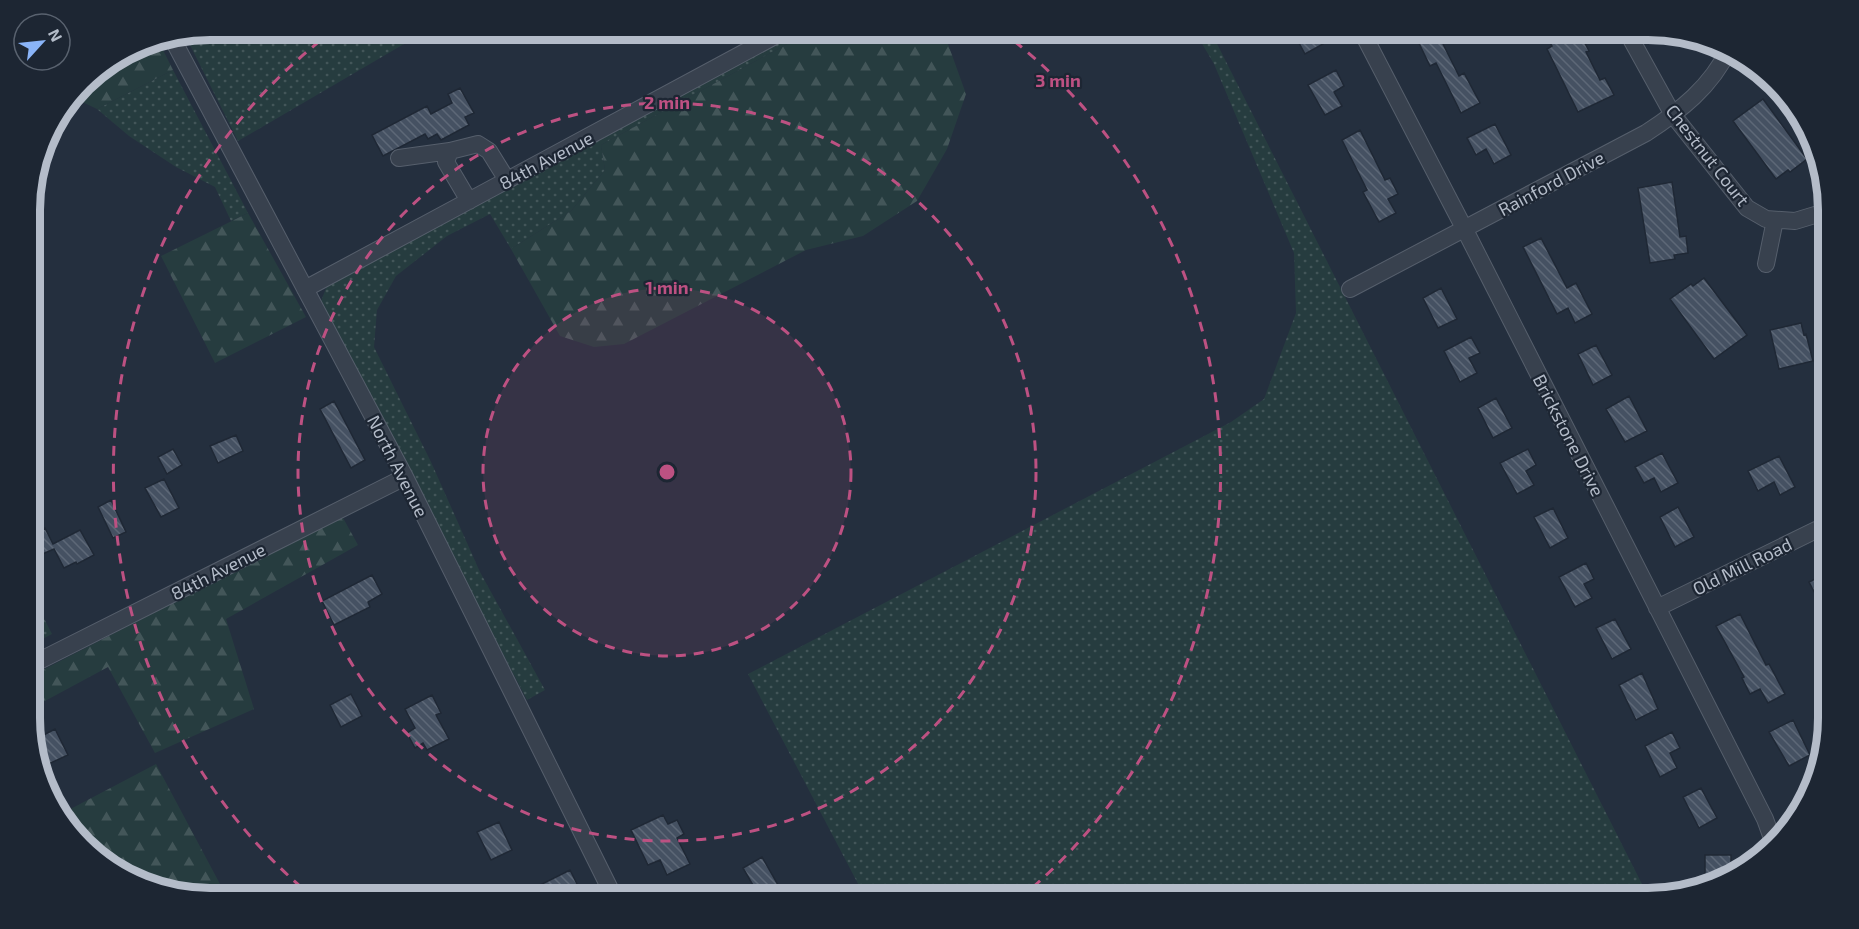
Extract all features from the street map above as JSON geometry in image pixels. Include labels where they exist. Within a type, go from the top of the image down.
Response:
[{"type":"street","name":"Brickstone Drive","points":[[1366,40],[1765,819],[1771,836]]},
{"type":"street","name":"Chestnut Court","points":[[1632,40],[1673,115],[1747,208],[1766,219],[1775,220],[1795,221],[1818,214]]},
{"type":"street","name":"84th Avenue","points":[[305,289],[766,41]]},
{"type":"street","name":"North Avenue","points":[[175,44],[405,477],[610,888]]},
{"type":"street","name":"Rainford Drive","points":[[1350,289],[1646,133],[1673,115],[1702,89],[1720,68],[1725,58]]},
{"type":"street","points":[[399,158],[450,152],[478,144],[489,151],[507,180]]},
{"type":"street","points":[[450,152],[446,162],[469,201]]},
{"type":"street","points":[[1766,264],[1775,220]]},
{"type":"street","name":"84th Avenue","points":[[40,660],[405,477]]},
{"type":"street","name":"Old Mill Road","points":[[1657,608],[1818,530]]},
{"type":"green space","points":[[947,40],[966,94],[947,149],[917,201],[863,236],[806,250],[624,344],[594,347],[560,336],[511,249],[571,211],[605,170],[601,145],[793,41]]},
{"type":"green space","points":[[1200,40],[1215,40],[1644,888],[860,888],[748,674],[1231,422],[1264,399],[1296,313],[1294,253],[1214,64]]},
{"type":"green space","points":[[409,41],[238,141],[189,42]]},
{"type":"green space","points":[[779,41],[793,41],[601,145],[605,170],[571,211],[511,249],[490,214],[447,236],[396,276],[377,310],[374,347],[431,462],[480,572],[545,690],[527,700],[320,304],[329,280]]},
{"type":"green space","points":[[162,48],[173,70],[97,109],[81,101],[98,83],[125,63],[145,53]]},
{"type":"green space","points":[[173,70],[248,213],[231,221],[215,187],[176,167],[129,136],[97,109]]},
{"type":"green space","points":[[248,213],[306,317],[215,363],[161,256]]},
{"type":"green space","points":[[342,516],[358,545],[226,619],[254,709],[155,753],[108,667],[40,704],[40,671]]},
{"type":"green space","points":[[40,611],[52,634],[40,640]]},
{"type":"green space","points":[[156,764],[222,888],[188,887],[166,883],[135,871],[98,846],[68,810]]},
{"type":"building","points":[[1298,40],[1321,40],[1323,44],[1305,54]]},
{"type":"building","points":[[1417,40],[1441,40],[1459,76],[1464,73],[1480,103],[1461,113],[1436,63],[1430,66]]},
{"type":"building","points":[[1556,40],[1583,40],[1589,51],[1586,52],[1600,80],[1605,78],[1614,95],[1578,112],[1547,49],[1552,46],[1550,43]]},
{"type":"building","points":[[1336,70],[1344,86],[1334,92],[1342,106],[1325,115],[1308,85]]},
{"type":"building","points":[[460,88],[474,113],[465,117],[469,125],[441,140],[437,134],[428,139],[425,134],[383,156],[372,135],[427,106],[431,114],[452,103],[448,94]]},
{"type":"building","points":[[1763,99],[1807,159],[1776,179],[1733,121]]},
{"type":"building","points":[[1495,124],[1511,155],[1494,164],[1486,149],[1476,155],[1467,138]]},
{"type":"building","points":[[1360,130],[1385,180],[1390,178],[1398,194],[1388,199],[1396,213],[1379,222],[1363,192],[1367,190],[1342,140]]},
{"type":"building","points":[[1672,182],[1680,237],[1686,236],[1688,253],[1674,255],[1675,259],[1650,263],[1638,188]]},
{"type":"building","points":[[1541,238],[1567,288],[1576,283],[1592,314],[1575,323],[1568,308],[1557,314],[1523,247]]},
{"type":"building","points":[[1704,278],[1747,335],[1714,359],[1670,299]]},
{"type":"building","points":[[1441,288],[1457,319],[1438,328],[1423,298]]},
{"type":"building","points":[[1801,323],[1813,361],[1779,369],[1770,330]]},
{"type":"building","points":[[1471,337],[1480,353],[1469,358],[1477,373],[1460,382],[1444,351]]},
{"type":"building","points":[[1596,345],[1612,375],[1593,385],[1578,354]]},
{"type":"building","points":[[1629,396],[1647,431],[1625,442],[1606,409]]},
{"type":"building","points":[[1496,398],[1512,428],[1493,438],[1478,408]]},
{"type":"building","points":[[334,401],[365,460],[351,468],[320,409]]},
{"type":"building","points":[[236,435],[243,451],[218,463],[210,446]]},
{"type":"building","points":[[173,449],[182,465],[167,474],[158,457]]},
{"type":"building","points":[[1528,449],[1536,465],[1526,471],[1534,485],[1517,494],[1500,463]]},
{"type":"building","points":[[1662,453],[1678,483],[1661,492],[1654,478],[1644,483],[1635,467]]},
{"type":"building","points":[[1779,456],[1795,487],[1780,495],[1774,482],[1758,491],[1748,471]]},
{"type":"building","points":[[164,479],[179,508],[161,517],[145,488]]},
{"type":"building","points":[[111,500],[126,532],[113,538],[98,507]]},
{"type":"building","points":[[1678,507],[1694,537],[1675,547],[1660,517]]},
{"type":"building","points":[[1553,508],[1568,538],[1550,548],[1534,517]]},
{"type":"building","points":[[45,528],[53,544],[80,530],[94,555],[64,568],[54,549],[40,555],[40,530]]},
{"type":"building","points":[[1586,563],[1594,579],[1584,584],[1592,598],[1575,607],[1559,577]]},
{"type":"building","points":[[372,575],[382,594],[368,602],[370,607],[334,625],[322,601]]},
{"type":"building","points":[[1818,578],[1818,599],[1809,582]]},
{"type":"building","points":[[1740,614],[1766,665],[1769,664],[1785,694],[1768,703],[1760,689],[1750,694],[1742,678],[1744,677],[1716,626]]},
{"type":"building","points":[[1615,619],[1631,649],[1612,659],[1596,628]]},
{"type":"building","points":[[1642,673],[1658,709],[1636,720],[1619,685]]},
{"type":"building","points":[[351,694],[362,716],[341,727],[330,705]]},
{"type":"building","points":[[432,695],[441,713],[436,715],[449,739],[427,750],[423,743],[415,748],[407,733],[415,728],[405,709]]},
{"type":"building","points":[[1793,720],[1810,755],[1789,766],[1769,732]]},
{"type":"building","points":[[55,729],[68,755],[47,765],[42,736]]},
{"type":"building","points":[[1672,732],[1680,748],[1670,753],[1677,768],[1660,777],[1645,746]]},
{"type":"building","points":[[1701,788],[1717,818],[1699,828],[1683,797]]},
{"type":"building","points":[[663,815],[668,824],[677,820],[684,834],[677,838],[690,864],[667,875],[660,860],[648,865],[631,830]]},
{"type":"building","points":[[499,822],[512,850],[491,860],[477,832]]},
{"type":"building","points":[[1705,855],[1731,855],[1731,867],[1705,878]]},
{"type":"building","points":[[762,857],[780,888],[755,888],[743,868]]},
{"type":"building","points":[[570,870],[579,888],[534,888]]}]
